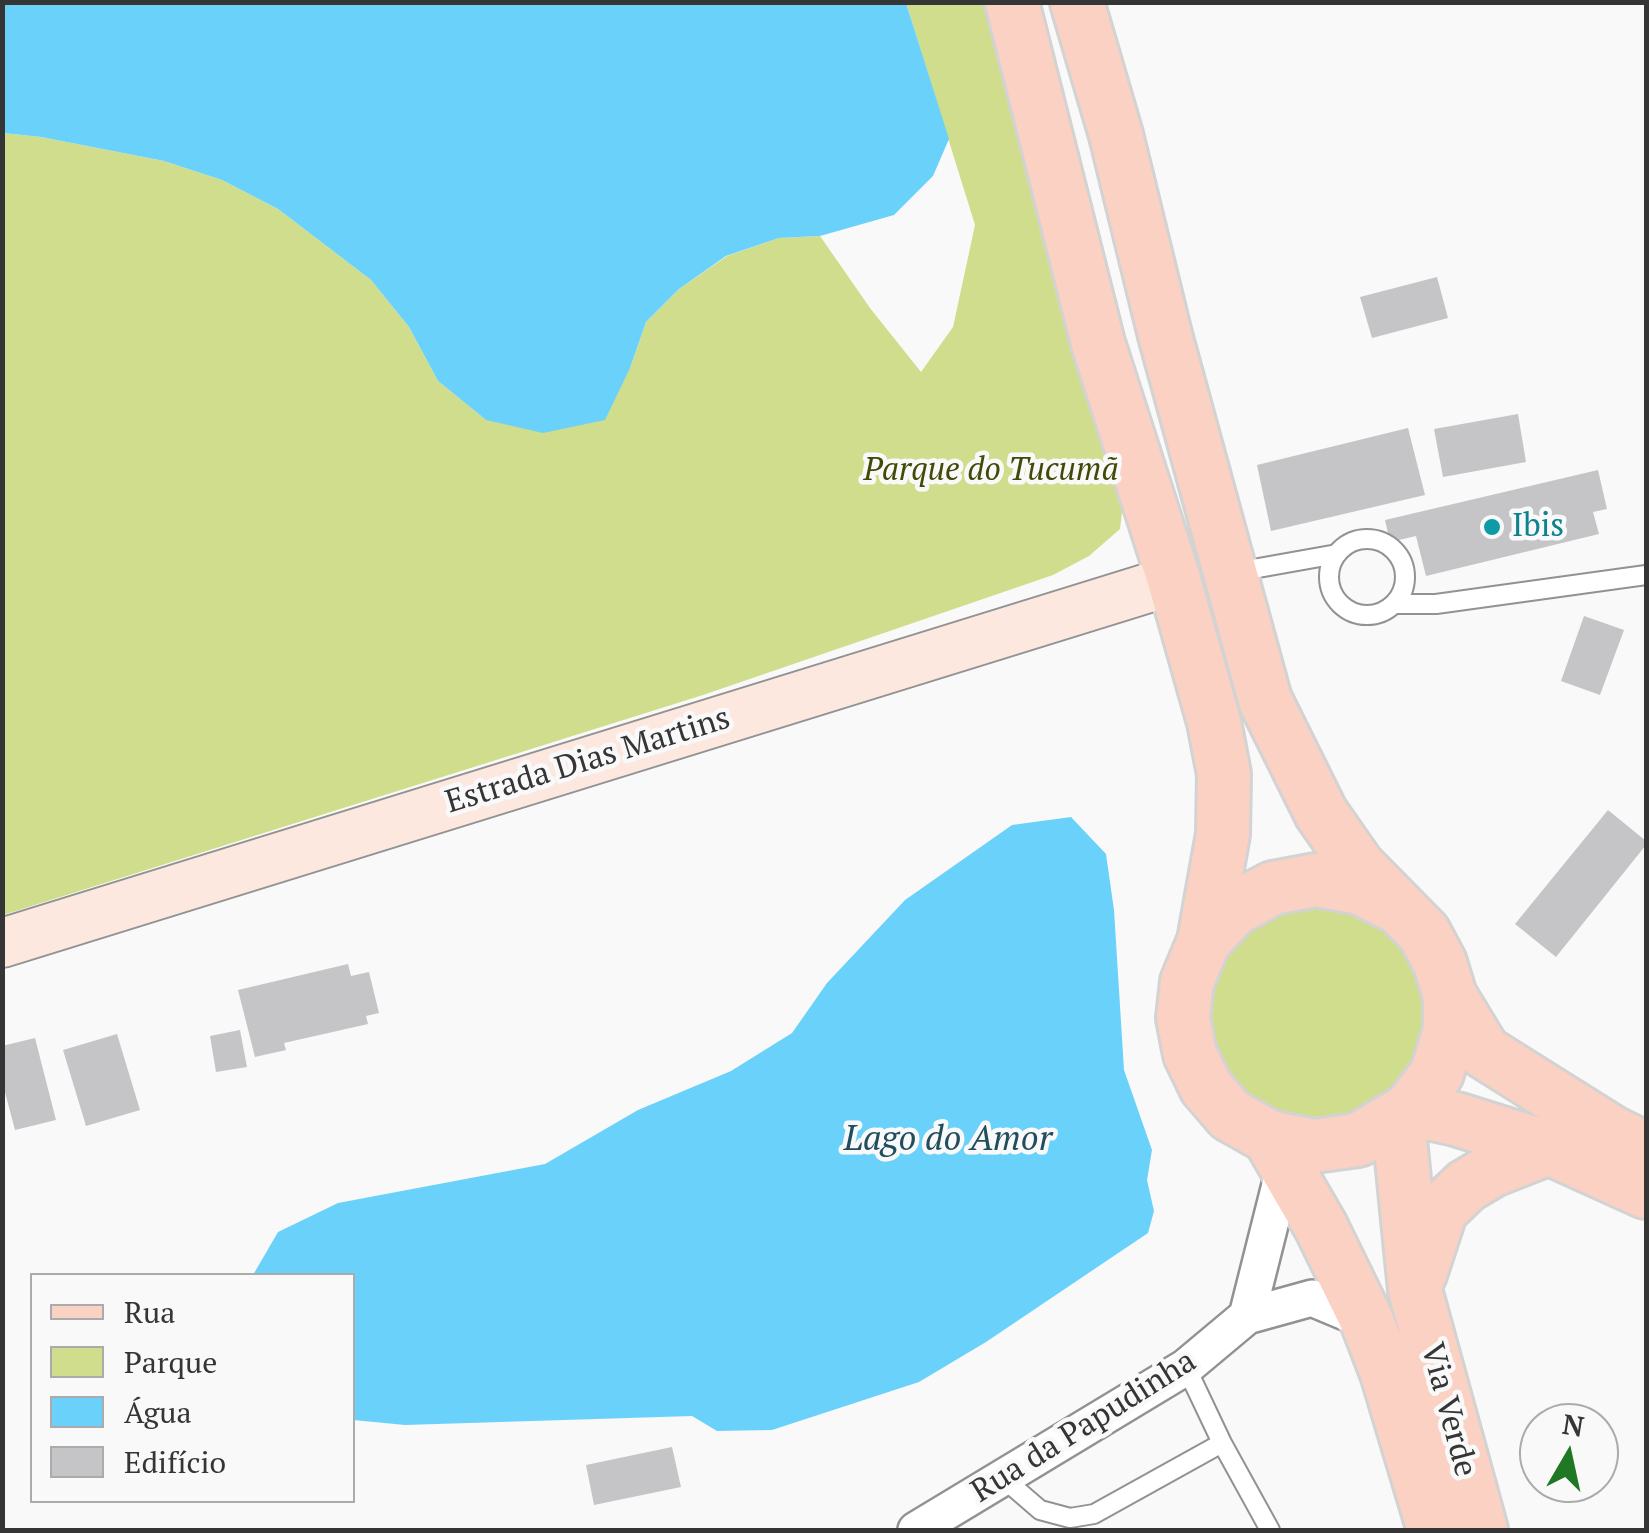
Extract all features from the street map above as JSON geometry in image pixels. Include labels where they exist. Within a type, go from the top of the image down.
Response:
[{"type":"main road","points":[[1012,2],[1098,343],[1174,580],[1214,722],[1224,774],[1223,834],[1204,942],[1186,982],[1184,1018],[1190,1054],[1206,1087],[1230,1114],[1277,1151],[1358,1140],[1404,1114],[1437,1072],[1450,1030],[1450,996]]},
{"type":"main road","points":[[1077,2],[1116,135],[1165,335],[1265,700],[1296,765],[1321,813],[1358,866],[1424,933],[1440,963],[1450,996],[1484,1052],[1646,1149]]},
{"type":"main road","points":[[1049,150],[1075,130],[1116,135]]},
{"type":"main road","points":[[1204,942],[1234,909],[1273,888],[1316,880],[1360,888],[1399,908]]},
{"type":"main road","points":[[1404,1114],[1456,1118],[1549,1148],[1646,1192]]},
{"type":"main road","name":"Via Verde","points":[[1404,1114],[1416,1290],[1482,1530]]},
{"type":"main road","points":[[1416,1290],[1441,1210],[1466,1186],[1493,1170],[1549,1148]]},
{"type":"main road","name":"Via Verde","points":[[1277,1151],[1321,1227],[1367,1321],[1387,1373],[1434,1530]]},
{"type":"street","name":"Estrada Dias Martins","points":[[2,943],[1174,580]]},
{"type":"street","points":[[1247,1316],[1277,1151]]},
{"type":"street","name":"Rua da Papudinha","points":[[916,1530],[1186,1367],[1247,1316],[1312,1298],[1367,1321]]},
{"type":"lane","points":[[1231,573],[1336,554],[1350,542],[1376,540],[1398,554],[1404,566],[1403,592],[1396,604]]},
{"type":"lane","points":[[1336,554],[1329,575],[1330,588],[1346,609],[1372,616],[1396,604],[1436,604],[1646,575]]},
{"type":"lane","points":[[1186,1367],[1270,1530]]},
{"type":"lane","points":[[1003,1478],[1040,1510],[1070,1518],[1094,1514],[1222,1443]]},
{"type":"green space","name":"Parque do Tucumã","points":[[906,3],[991,3],[1123,504],[1120,529],[1089,556],[1053,575],[703,695],[3,915],[3,133],[164,161],[222,180],[278,209],[371,280],[409,327],[438,381],[486,420],[630,368],[646,322],[679,289],[727,256],[779,238],[820,236],[921,372],[953,327],[975,225]]},
{"type":"green space","points":[[1316,899],[1359,907],[1395,932],[1420,968],[1428,1011],[1420,1054],[1395,1090],[1359,1115],[1316,1123],[1273,1115],[1237,1090],[1212,1054],[1204,1011],[1212,968],[1237,932],[1273,907]]},
{"type":"water","points":[[3,3],[906,3],[949,139],[933,176],[894,215],[820,236],[779,238],[726,256],[679,289],[646,322],[605,420],[543,433],[486,420],[438,381],[409,327],[371,280],[278,209],[222,180],[164,161],[3,133]]},
{"type":"water","name":"Lago do Amor","points":[[1071,817],[1106,854],[1114,910],[1124,1070],[1152,1150],[1147,1180],[1154,1211],[1148,1233],[986,1342],[919,1382],[772,1430],[717,1431],[692,1416],[405,1425],[355,1420],[355,1273],[254,1273],[278,1232],[338,1203],[545,1164],[638,1110],[731,1071],[792,1033],[827,983],[905,900],[1012,825]]},
{"type":"building","points":[[1437,277],[1448,318],[1372,338],[1360,297]]},
{"type":"building","points":[[1518,414],[1526,462],[1443,477],[1434,429]]},
{"type":"building","points":[[1408,428],[1425,495],[1271,531],[1257,465]]},
{"type":"building","name":"Ibis","points":[[1598,470],[1607,509],[1593,512],[1599,534],[1426,576],[1416,536],[1390,542],[1385,520]]},
{"type":"building","points":[[1584,616],[1624,630],[1600,695],[1561,681]]},
{"type":"building","points":[[1608,810],[1646,845],[1556,957],[1515,924]]},
{"type":"building","points":[[348,964],[351,976],[369,972],[379,1013],[366,1016],[368,1024],[284,1043],[286,1050],[255,1057],[238,990]]},
{"type":"building","points":[[240,1030],[247,1067],[216,1072],[210,1036]]},
{"type":"building","points":[[117,1034],[140,1110],[86,1126],[63,1050]]},
{"type":"building","points":[[35,1038],[56,1120],[15,1130],[2,1081],[2,1046]]},
{"type":"building","points":[[672,1447],[681,1487],[594,1505],[586,1465]]},
{"type":"place","name":"Ibis","points":[[1492,527]]}]
